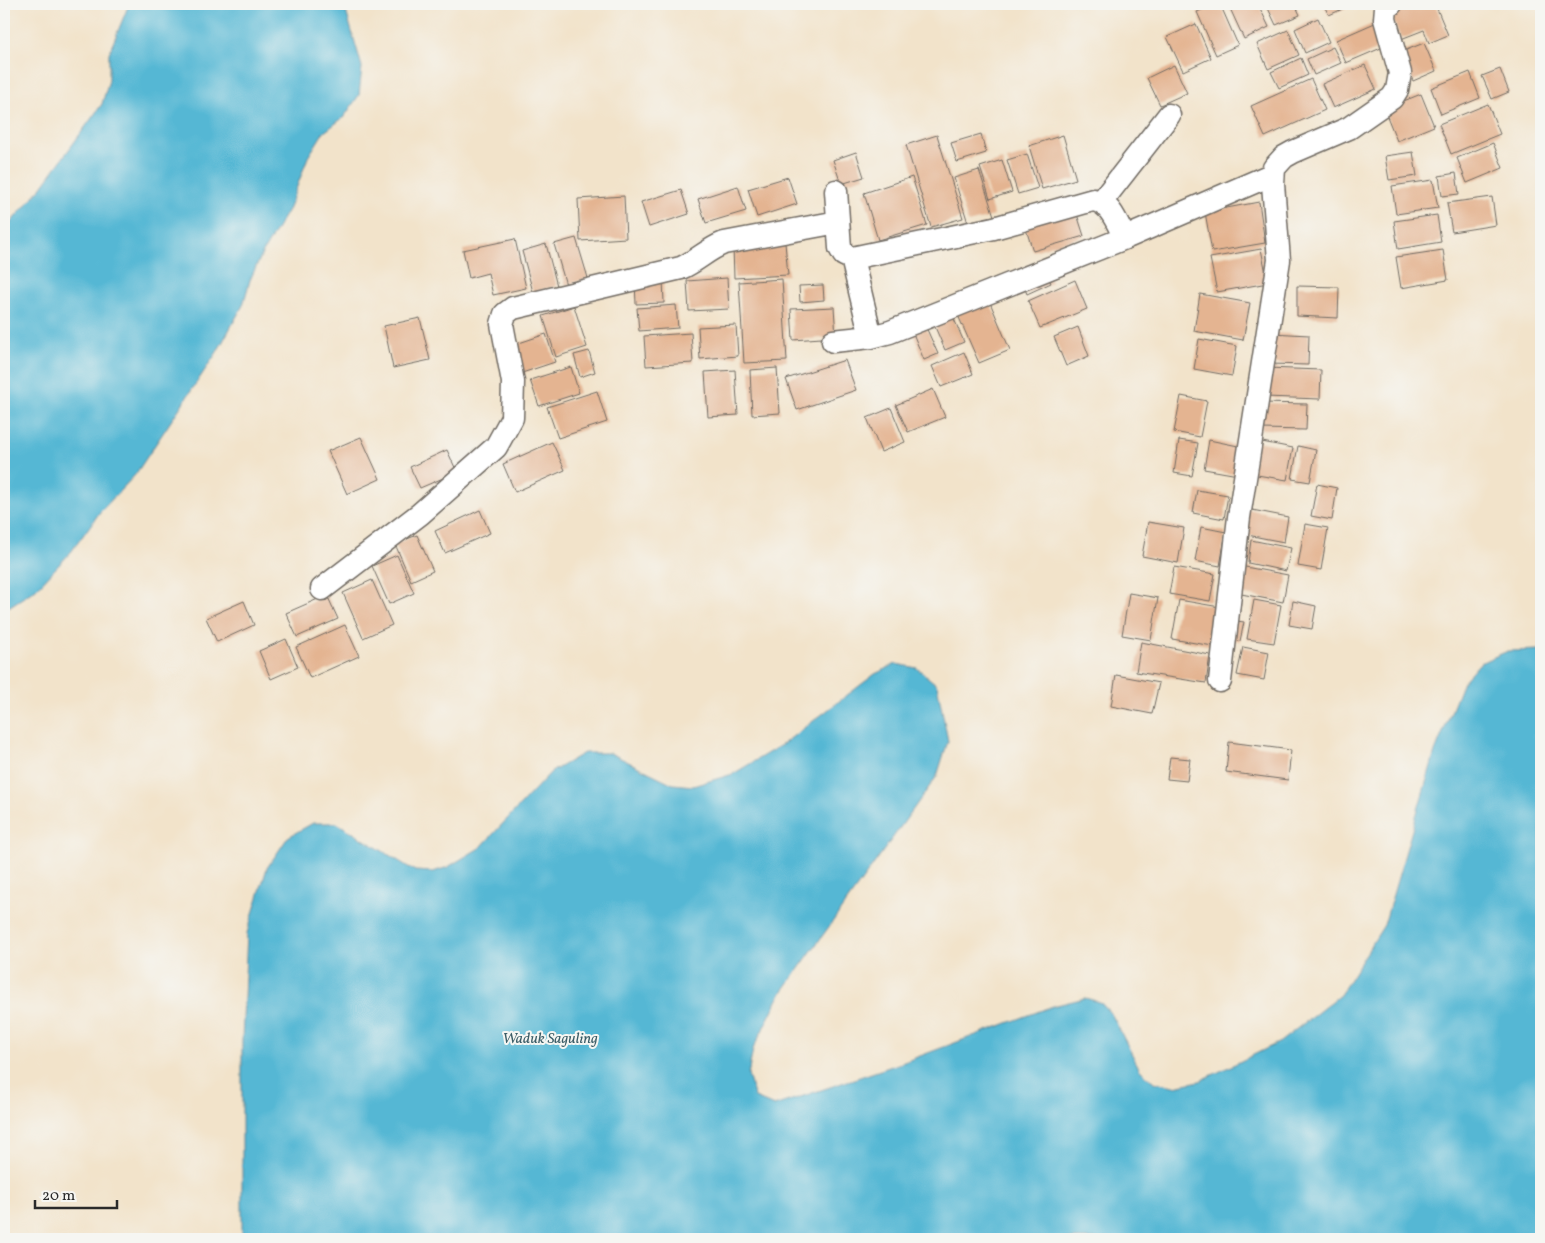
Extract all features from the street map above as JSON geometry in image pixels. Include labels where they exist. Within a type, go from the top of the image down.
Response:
[{"type":"street","points":[[1220,681],[1239,516],[1278,270],[1273,174],[1277,164],[1284,157],[1302,146],[1349,128],[1392,98],[1400,80],[1385,19],[1386,7],[1391,4]]},
{"type":"street","points":[[1102,201],[1169,115]]},
{"type":"street","points":[[833,341],[871,337],[890,332],[1125,238],[1273,174]]},
{"type":"street","points":[[836,191],[840,248],[844,256],[852,258],[994,228],[1093,200],[1102,201]]},
{"type":"street","points":[[1102,201],[1125,238]]},
{"type":"street","points":[[322,589],[420,514],[496,447],[512,418],[513,382],[502,324],[505,314],[514,308],[682,268],[693,263],[710,248],[724,242],[838,222]]},
{"type":"street","points":[[852,258],[871,337]]},
{"type":"water","points":[[129,4],[344,4],[362,67],[359,95],[344,117],[323,133],[308,157],[289,208],[262,254],[250,280],[243,305],[217,352],[135,475],[100,512],[71,552],[36,589],[4,610],[4,230],[41,188],[102,104],[109,80],[109,53]]},
{"type":"water","name":"Waduk Saguling","points":[[1541,650],[1541,1239],[242,1239],[242,1041],[247,933],[267,868],[288,837],[313,823],[337,823],[415,871],[433,872],[448,867],[481,847],[551,772],[584,753],[610,753],[673,784],[693,786],[733,774],[783,744],[875,674],[896,664],[917,668],[937,685],[948,741],[937,776],[780,995],[753,1049],[748,1075],[755,1098],[774,1106],[904,1062],[1053,1006],[1085,998],[1100,1002],[1112,1015],[1140,1070],[1154,1082],[1174,1086],[1200,1081],[1280,1042],[1340,995],[1384,925],[1435,752],[1463,682],[1480,663],[1508,651]]},
{"type":"building","points":[[1215,4],[1220,4],[1238,45],[1216,55],[1197,12]]},
{"type":"building","points":[[1228,4],[1258,4],[1269,27],[1244,39]]},
{"type":"building","points":[[1266,4],[1295,4],[1300,15],[1276,25]]},
{"type":"building","points":[[1323,4],[1354,4],[1329,15]]},
{"type":"building","points":[[1405,4],[1435,4],[1448,35],[1429,43],[1424,30],[1401,39],[1389,11]]},
{"type":"building","points":[[1318,18],[1329,42],[1305,53],[1295,29]]},
{"type":"building","points":[[1377,22],[1388,45],[1346,63],[1336,40]]},
{"type":"building","points":[[1196,24],[1211,58],[1183,71],[1167,37]]},
{"type":"building","points":[[1288,30],[1299,55],[1268,69],[1257,44]]},
{"type":"building","points":[[1424,43],[1436,71],[1413,81],[1401,52]]},
{"type":"building","points":[[1333,47],[1341,63],[1314,75],[1307,59]]},
{"type":"building","points":[[1301,58],[1308,75],[1279,88],[1271,72]]},
{"type":"building","points":[[1174,65],[1187,93],[1160,105],[1147,78]]},
{"type":"building","points":[[1365,65],[1376,89],[1333,108],[1322,84]]},
{"type":"building","points":[[1500,69],[1509,92],[1492,99],[1482,76]]},
{"type":"building","points":[[1470,72],[1480,98],[1441,114],[1431,88]]},
{"type":"building","points":[[1311,79],[1325,110],[1265,137],[1251,106]]},
{"type":"building","points":[[1421,94],[1434,126],[1397,141],[1384,109]]},
{"type":"building","points":[[1488,104],[1500,134],[1451,154],[1439,124]]},
{"type":"building","points":[[981,134],[986,153],[957,162],[951,143]]},
{"type":"building","points":[[937,135],[963,218],[931,227],[906,145]]},
{"type":"building","points":[[1063,135],[1076,179],[1042,189],[1029,146]]},
{"type":"building","points":[[1493,143],[1503,168],[1467,183],[1457,158]]},
{"type":"building","points":[[856,152],[864,177],[841,184],[833,160]]},
{"type":"building","points":[[1413,152],[1417,176],[1389,180],[1385,156]]},
{"type":"building","points":[[1027,154],[1038,188],[1018,194],[1007,160]]},
{"type":"building","points":[[1002,160],[1012,192],[990,199],[980,167]]},
{"type":"building","points":[[979,170],[994,216],[968,223],[954,178]]},
{"type":"building","points":[[1456,173],[1459,194],[1442,196],[1439,176]]},
{"type":"building","points":[[788,177],[797,204],[757,217],[748,189]]},
{"type":"building","points":[[912,177],[927,225],[878,240],[864,193]]},
{"type":"building","points":[[1433,180],[1438,208],[1396,214],[1392,186]]},
{"type":"building","points":[[738,186],[746,211],[706,223],[698,199]]},
{"type":"building","points":[[681,190],[689,214],[649,227],[641,202]]},
{"type":"building","points":[[624,196],[626,238],[580,241],[578,199]]},
{"type":"building","points":[[1492,197],[1496,225],[1452,232],[1447,203]]},
{"type":"building","points":[[1259,202],[1265,243],[1212,252],[1205,212]]},
{"type":"building","points":[[1075,208],[1084,236],[1033,251],[1024,223]]},
{"type":"building","points":[[1437,215],[1441,242],[1398,249],[1394,221]]},
{"type":"building","points":[[576,238],[588,278],[566,285],[554,244]]},
{"type":"building","points":[[515,239],[526,288],[493,295],[488,273],[469,278],[463,250]]},
{"type":"building","points":[[785,243],[788,275],[734,278],[733,246]]},
{"type":"building","points":[[546,244],[557,286],[533,292],[522,251]]},
{"type":"building","points":[[1261,249],[1268,283],[1217,292],[1210,258]]},
{"type":"building","points":[[1443,250],[1448,280],[1401,288],[1396,257]]},
{"type":"building","points":[[1047,274],[1051,283],[1027,294],[1023,284]]},
{"type":"building","points":[[727,278],[729,309],[689,311],[687,281]]},
{"type":"building","points":[[663,279],[664,303],[636,304],[635,280]]},
{"type":"building","points":[[782,279],[787,361],[744,363],[739,282]]},
{"type":"building","points":[[1075,280],[1087,309],[1040,328],[1028,301]]},
{"type":"building","points":[[823,285],[824,300],[800,302],[799,286]]},
{"type":"building","points":[[1297,286],[1339,287],[1338,318],[1297,316]]},
{"type":"building","points":[[1200,294],[1250,303],[1243,340],[1194,331]]},
{"type":"building","points":[[989,300],[1010,350],[979,363],[957,313]]},
{"type":"building","points":[[676,305],[678,328],[639,331],[637,308]]},
{"type":"building","points":[[574,306],[587,347],[556,357],[543,316]]},
{"type":"building","points":[[834,307],[836,337],[793,340],[791,309]]},
{"type":"building","points":[[951,312],[964,342],[945,350],[932,320]]},
{"type":"building","points":[[420,318],[430,360],[393,368],[384,326]]},
{"type":"building","points":[[736,325],[738,356],[700,359],[698,327]]},
{"type":"building","points":[[925,325],[938,354],[924,360],[912,331]]},
{"type":"building","points":[[1078,327],[1089,356],[1066,366],[1054,337]]},
{"type":"building","points":[[691,333],[693,363],[646,366],[644,336]]},
{"type":"building","points":[[1271,333],[1309,335],[1308,365],[1270,364]]},
{"type":"building","points":[[546,334],[555,362],[519,374],[510,346]]},
{"type":"building","points":[[1199,339],[1237,346],[1232,376],[1194,369]]},
{"type":"building","points":[[589,351],[595,372],[580,377],[574,355]]},
{"type":"building","points":[[964,352],[973,374],[941,387],[932,366]]},
{"type":"building","points":[[845,360],[856,390],[797,410],[786,379]]},
{"type":"building","points":[[571,367],[579,393],[539,406],[530,380]]},
{"type":"building","points":[[777,368],[780,413],[752,415],[750,370]]},
{"type":"building","points":[[1266,368],[1321,370],[1320,399],[1265,397]]},
{"type":"building","points":[[735,370],[738,415],[708,417],[705,372]]},
{"type":"building","points":[[933,389],[945,417],[908,432],[896,405]]},
{"type":"building","points":[[597,391],[607,422],[558,438],[547,407]]},
{"type":"building","points":[[1181,396],[1207,401],[1200,437],[1174,432]]},
{"type":"building","points":[[1262,403],[1307,404],[1306,430],[1261,429]]},
{"type":"building","points":[[891,408],[905,442],[881,452],[867,418]]},
{"type":"building","points":[[361,437],[380,479],[347,494],[328,451]]},
{"type":"building","points":[[1179,440],[1198,443],[1192,476],[1174,473]]},
{"type":"building","points":[[1209,440],[1243,447],[1238,475],[1204,469]]},
{"type":"building","points":[[1257,441],[1293,448],[1287,480],[1251,474]]},
{"type":"building","points":[[552,442],[565,470],[515,492],[503,464]]},
{"type":"building","points":[[1298,446],[1316,450],[1310,482],[1292,479]]},
{"type":"building","points":[[447,450],[457,472],[420,488],[410,467]]},
{"type":"building","points":[[1317,484],[1337,488],[1332,520],[1311,516]]},
{"type":"building","points":[[1197,490],[1228,495],[1224,519],[1193,513]]},
{"type":"building","points":[[1247,509],[1288,517],[1284,542],[1242,534]]},
{"type":"building","points":[[480,510],[490,533],[445,553],[435,531]]},
{"type":"building","points":[[1148,522],[1184,528],[1178,563],[1142,556]]},
{"type":"building","points":[[1305,524],[1328,528],[1321,570],[1298,566]]},
{"type":"building","points":[[1201,527],[1226,532],[1220,566],[1195,561]]},
{"type":"building","points":[[417,535],[433,571],[411,581],[395,544]]},
{"type":"building","points":[[1251,540],[1291,548],[1286,571],[1248,563]]},
{"type":"building","points":[[397,555],[414,593],[389,604],[372,566]]},
{"type":"building","points":[[1240,566],[1288,575],[1283,602],[1236,593]]},
{"type":"building","points":[[1174,567],[1215,574],[1210,601],[1169,594]]},
{"type":"building","points":[[372,580],[392,625],[363,638],[343,593]]},
{"type":"building","points":[[1129,593],[1158,598],[1151,640],[1122,635]]},
{"type":"building","points":[[327,595],[338,619],[297,637],[286,613]]},
{"type":"building","points":[[1179,600],[1220,607],[1213,646],[1172,639]]},
{"type":"building","points":[[1254,600],[1281,605],[1274,643],[1247,639]]},
{"type":"building","points":[[244,601],[254,625],[217,642],[206,618]]},
{"type":"building","points":[[1293,601],[1316,606],[1312,629],[1289,625]]},
{"type":"building","points":[[1230,620],[1244,622],[1240,641],[1226,639]]},
{"type":"building","points":[[345,625],[359,656],[310,678],[296,647]]},
{"type":"building","points":[[286,639],[298,667],[271,679],[259,651]]},
{"type":"building","points":[[1141,642],[1210,655],[1206,683],[1136,672]]},
{"type":"building","points":[[1243,647],[1269,652],[1264,680],[1237,675]]},
{"type":"building","points":[[1116,675],[1159,683],[1152,714],[1111,706]]},
{"type":"building","points":[[1229,742],[1291,750],[1288,780],[1226,772]]},
{"type":"building","points":[[1170,757],[1190,759],[1187,781],[1167,779]]}]
